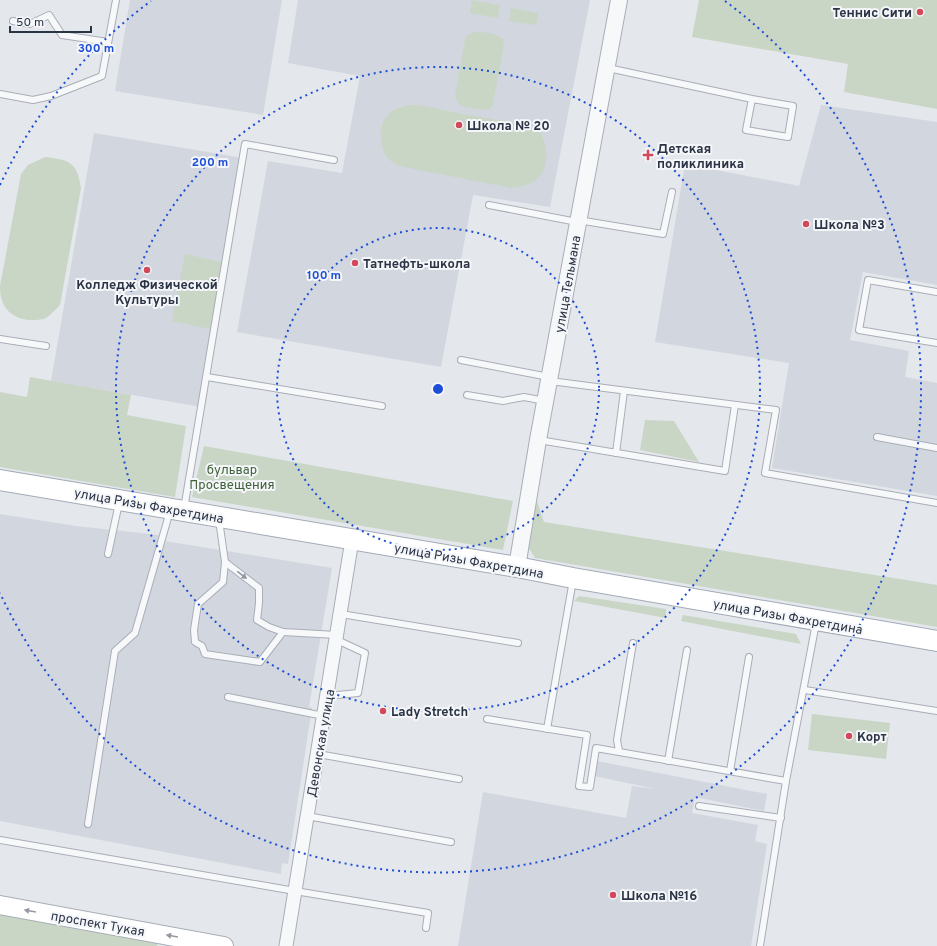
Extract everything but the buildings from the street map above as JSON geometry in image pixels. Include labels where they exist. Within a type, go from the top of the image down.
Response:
[{"type":"main road","name":"улица Ризы Фахретдина","points":[[0,480],[517,567],[937,642]]},
{"type":"main road","name":"проспект Тукая","points":[[0,905],[193,944],[224,946]]},
{"type":"street","name":"улица Тельмана","points":[[517,567],[545,401],[619,0]]},
{"type":"street","name":"Девонская улица","points":[[286,946],[328,696],[352,540]]},
{"type":"lane","points":[[0,94],[33,100],[51,96],[102,76],[116,0]]},
{"type":"lane","points":[[13,21],[30,24],[49,15],[62,35],[108,42]]},
{"type":"lane","points":[[606,68],[794,106],[788,137],[746,130],[752,98]]},
{"type":"lane","points":[[88,824],[115,651],[135,633],[178,509],[207,377],[245,144],[334,160]]},
{"type":"lane","points":[[489,205],[663,234],[672,192]]},
{"type":"lane","points":[[937,292],[868,280],[859,330],[937,343]]},
{"type":"lane","points":[[0,339],[46,346]]},
{"type":"lane","points":[[461,360],[549,379],[735,406],[776,410],[765,473],[937,503]]},
{"type":"lane","points":[[207,377],[382,406]]},
{"type":"lane","points":[[616,453],[624,390]]},
{"type":"lane","points":[[467,395],[503,401],[524,397],[545,401]]},
{"type":"lane","points":[[538,440],[725,471],[735,406]]},
{"type":"lane","points":[[877,437],[937,448]]},
{"type":"lane","points":[[108,554],[120,499]]},
{"type":"lane","points":[[219,516],[225,562],[223,582],[198,604],[194,630],[195,642],[202,646],[205,654],[260,662],[283,632]]},
{"type":"lane","points":[[225,562],[259,588],[257,620],[283,632],[337,637],[365,653],[358,693],[328,696]]},
{"type":"lane","points":[[547,728],[573,578]]},
{"type":"lane","points":[[341,614],[518,643]]},
{"type":"lane","points":[[760,946],[786,782],[805,690],[817,621]]},
{"type":"lane","points":[[619,751],[617,740],[633,643]]},
{"type":"lane","points":[[668,761],[687,650]]},
{"type":"lane","points":[[730,772],[749,657]]},
{"type":"lane","points":[[805,690],[937,711]]},
{"type":"lane","points":[[228,697],[324,716]]},
{"type":"lane","points":[[487,719],[587,735],[579,786],[590,787],[596,748],[786,782]]},
{"type":"lane","points":[[318,754],[459,779]]},
{"type":"lane","points":[[699,806],[781,818]]},
{"type":"lane","points":[[307,816],[451,842]]},
{"type":"lane","points":[[0,840],[295,891],[428,912],[426,928]]},
{"type":"shaded area","points":[[130,0],[282,0],[263,115],[115,91]]},
{"type":"shaded area","points":[[298,0],[590,0],[550,207],[473,195],[441,367],[237,332],[268,161],[342,173],[360,76],[288,63]]},
{"type":"shaded area","name":"Школа №3","points":[[821,105],[937,122],[937,285],[863,272],[850,340],[909,351],[905,377],[937,383],[937,496],[772,468],[789,363],[655,342],[685,164],[799,186]]},
{"type":"shaded area","name":"Колледж Физической Культуры","points":[[94,133],[243,158],[202,407],[51,381]]},
{"type":"shaded area","points":[[0,514],[76,526],[159,535],[158,540],[332,568],[309,707],[312,708],[288,864],[282,863],[281,874],[0,821]]},
{"type":"shaded area","name":"Школа №16","points":[[597,761],[767,794],[764,811],[695,797],[692,813],[758,825],[755,841],[767,844],[751,946],[458,946],[483,792],[626,818],[632,786],[656,789],[594,776]]},
{"type":"green space","points":[[472,0],[500,5],[498,18],[470,13]]},
{"type":"green space","points":[[699,0],[937,0],[937,109],[844,92],[848,64],[692,37]]},
{"type":"green space","points":[[511,8],[538,13],[536,25],[509,21]]},
{"type":"green space","points":[[475,32],[497,35],[503,39],[504,45],[493,104],[490,109],[484,110],[465,107],[458,104],[455,95],[465,40],[467,35]]},
{"type":"green space","points":[[409,105],[424,106],[528,126],[541,134],[545,144],[546,160],[544,169],[534,181],[522,186],[511,188],[399,166],[389,160],[385,154],[381,140],[381,130],[384,120],[389,114],[397,109]]},
{"type":"green space","points":[[45,157],[61,159],[71,164],[77,173],[81,188],[60,305],[44,319],[28,320],[15,316],[6,309],[0,293],[0,286],[21,174],[28,165]]},
{"type":"green space","points":[[185,254],[226,263],[215,330],[172,321]]},
{"type":"green space","name":"бульвар Просвещения","points":[[30,377],[131,395],[127,415],[186,426],[175,497],[0,467],[0,392],[27,397]]},
{"type":"green space","points":[[645,420],[674,421],[699,462],[640,450]]},
{"type":"green space","name":"бульвар Просвещения","points":[[204,446],[513,501],[503,550],[192,497]]},
{"type":"green space","points":[[537,501],[544,522],[937,585],[937,627],[535,558],[527,545]]},
{"type":"green space","points":[[579,596],[666,609],[666,618],[574,601]]},
{"type":"green space","points":[[683,615],[796,634],[801,644],[681,621]]},
{"type":"green space","name":"Корт","points":[[812,714],[890,723],[886,759],[808,750]]},
{"type":"green space","points":[[0,911],[158,940],[157,946],[0,946]]},
{"type":"place","name":"Теннис Сити","points":[[920,12]]},
{"type":"place","name":"Школа № 20","points":[[459,125]]},
{"type":"place","name":"Детская поликлиника","points":[[648,155]]},
{"type":"place","name":"Школа №3","points":[[806,224]]},
{"type":"place","name":"Татнефть-школа","points":[[355,263]]},
{"type":"place","name":"Колледж Физической Культуры","points":[[147,270]]},
{"type":"place","name":"Lady Stretch","points":[[383,711]]},
{"type":"place","name":"Корт","points":[[849,736]]},
{"type":"place","name":"Школа №16","points":[[613,895]]}]
